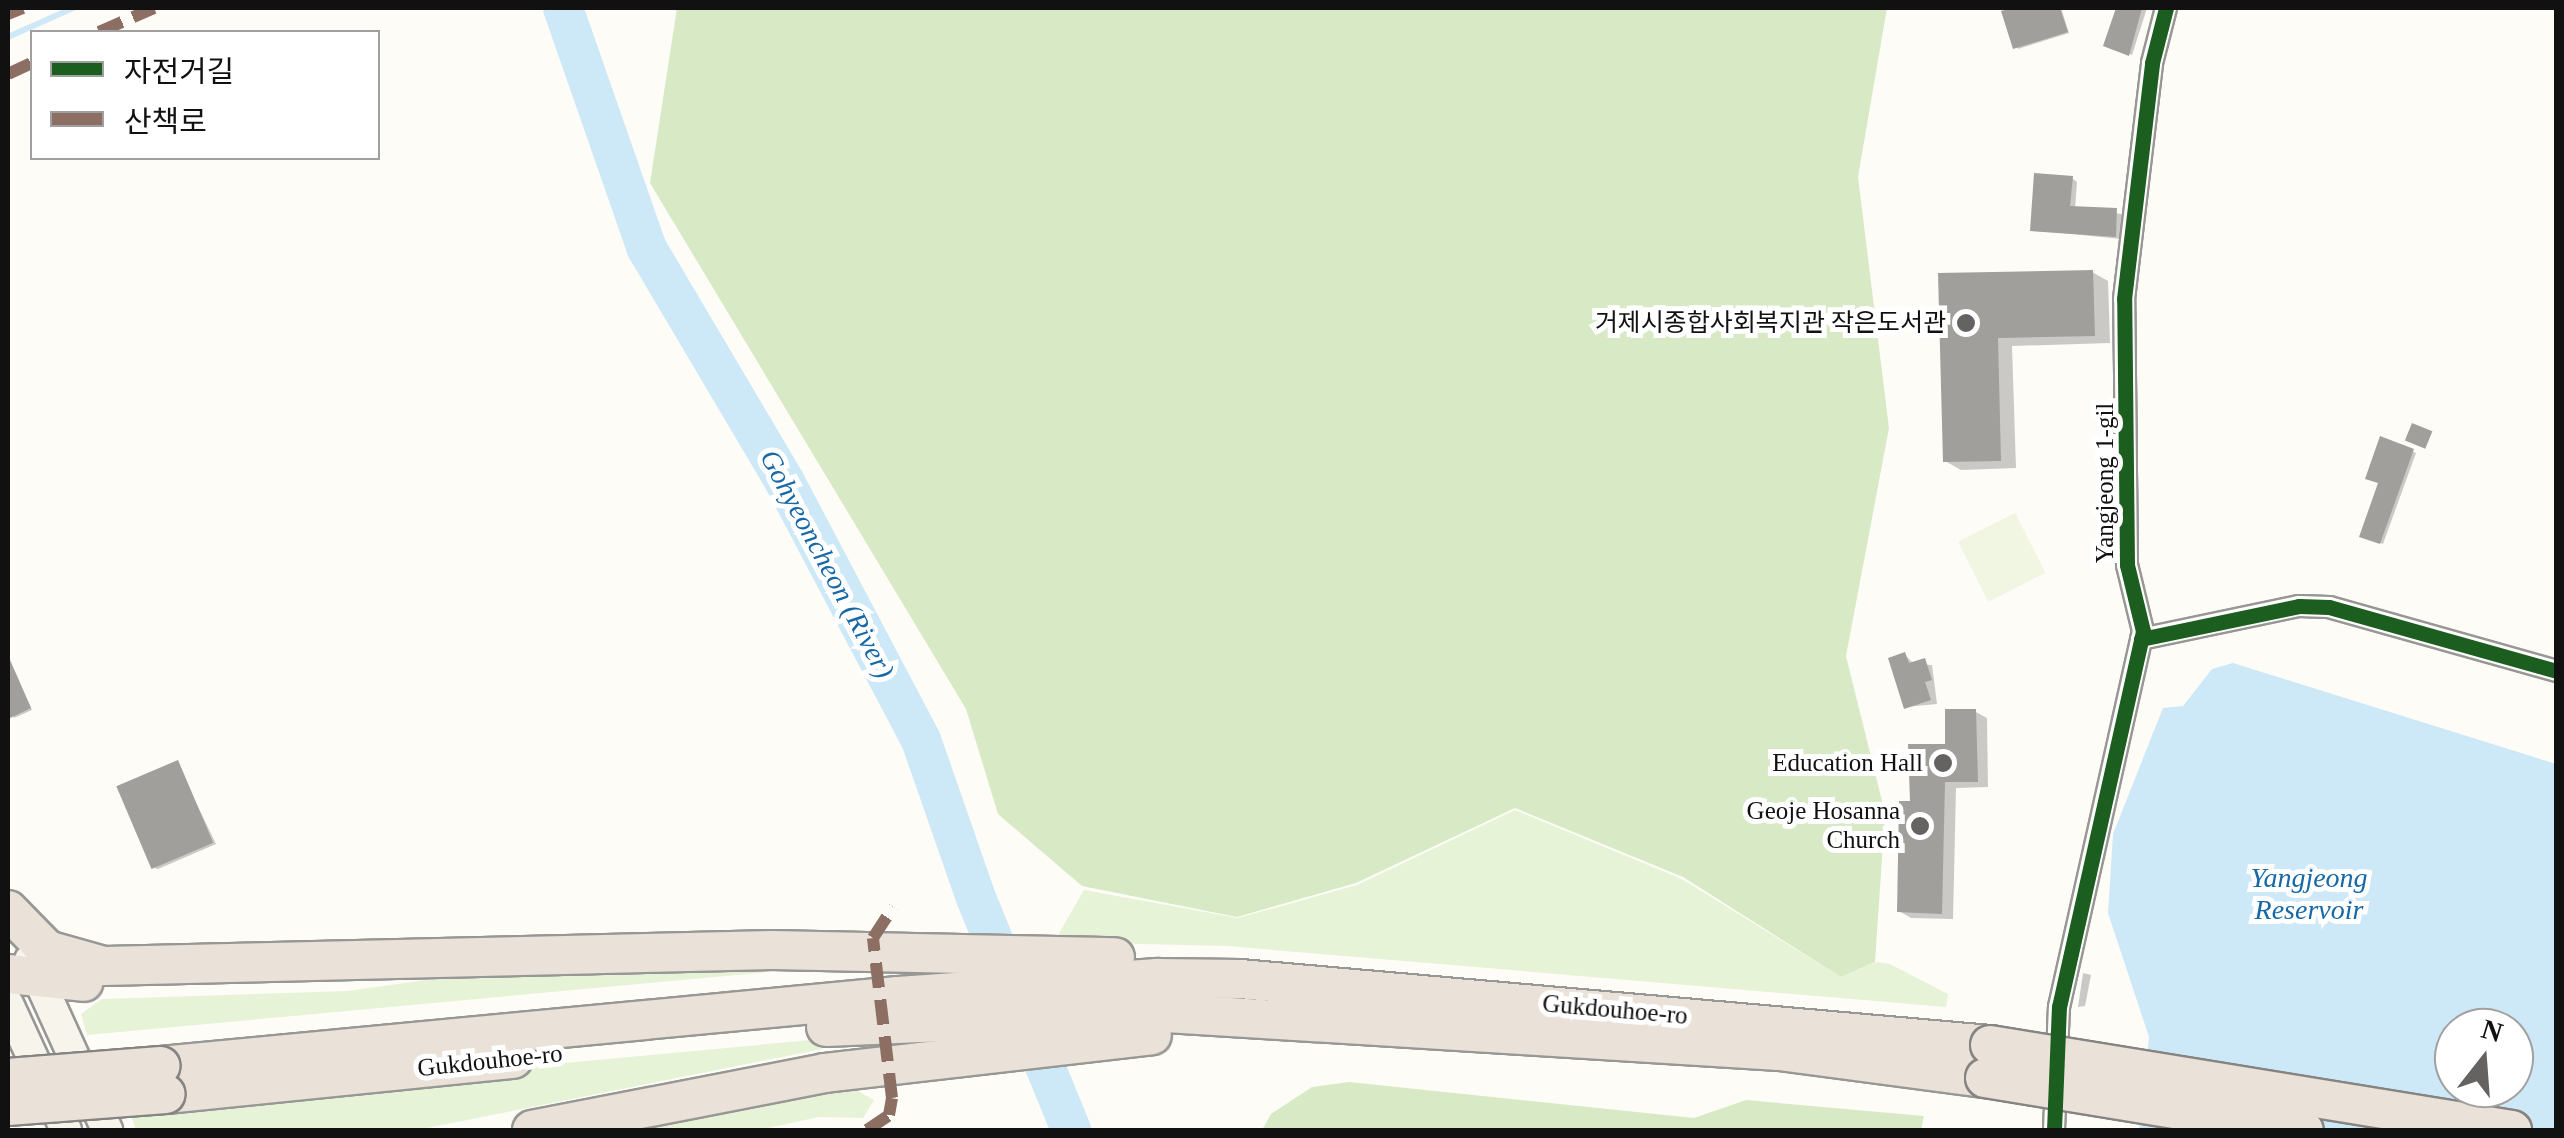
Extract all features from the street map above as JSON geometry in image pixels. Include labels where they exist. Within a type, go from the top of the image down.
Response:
[{"type":"highway","points":[[8,913],[28,937],[86,964],[817,952],[1135,957],[1240,979]]},
{"type":"highway","points":[[22,973],[100,985],[324,979],[377,973],[424,958]]},
{"type":"highway","points":[[810,1016],[1045,983],[1240,979]]},
{"type":"highway","name":"Gukdouhoe-ro","points":[[1240,979],[1987,1061]]},
{"type":"highway","points":[[810,1016],[1166,1012],[1253,1020]]},
{"type":"highway","name":"Gukdouhoe-ro","points":[[164,1080],[810,1016]]},
{"type":"highway","points":[[532,1130],[825,1073],[1253,1020]]},
{"type":"highway","name":"Gukdouhoe-ro","points":[[1253,1020],[1987,1061]]},
{"type":"highway","points":[[1987,1061],[2304,1130]]},
{"type":"highway","points":[[1987,1061],[2512,1130]]},
{"type":"highway","points":[[8,1078],[164,1080]]},
{"type":"highway","points":[[8,1106],[164,1080]]},
{"type":"main road","points":[[8,913],[22,973],[106,1130]]},
{"type":"main road","points":[[8,1004],[66,1130]]},
{"type":"street","name":"Yangjeong 1-gil","points":[[2054,1130],[2059,1006],[2140,639],[2127,565],[2124,299],[2152,63],[2166,8]]},
{"type":"street","points":[[2140,639],[2299,606],[2329,607],[2556,671]]},
{"type":"green space","points":[[677,8],[1887,8],[1858,177],[1889,428],[1846,656],[1885,813],[1875,962],[1841,977],[1683,877],[1515,808],[1356,883],[1237,917],[1082,886],[998,814],[966,709],[650,183]]},
{"type":"green space","points":[[2015,513],[2045,573],[1988,602],[1958,542]]},
{"type":"green space","points":[[1515,810],[1682,879],[1841,977],[1876,962],[1890,964],[1948,994],[1946,1007],[1227,946],[1054,942],[1084,890],[1238,918],[1357,885]]},
{"type":"green space","points":[[801,969],[87,1035],[81,1014],[102,999],[347,991],[463,975]]},
{"type":"green space","points":[[822,1039],[822,1049],[417,1130],[136,1130],[127,1104]]},
{"type":"green space","points":[[1349,1082],[1694,1118],[1746,1100],[1924,1116],[1921,1130],[1262,1130],[1271,1114],[1312,1087]]},
{"type":"green space","points":[[844,1083],[874,1100],[863,1118],[819,1117],[758,1130],[574,1130]]},
{"type":"water","name":"Yangjeong Reservoir","points":[[2233,663],[2556,764],[2556,1130],[2139,1130],[2149,1037],[2108,913],[2113,834],[2163,708],[2183,706],[2212,669]]},
{"type":"building","points":[[2060,8],[2068,32],[2013,49],[2001,11]]},
{"type":"building","points":[[2116,8],[2142,8],[2129,56],[2103,46]]},
{"type":"building","points":[[2034,173],[2073,176],[2070,206],[2117,208],[2116,237],[2030,231]]},
{"type":"building","points":[[2093,270],[2095,336],[1998,338],[2001,461],[1943,462],[1938,273]]},
{"type":"building","points":[[2412,423],[2432,431],[2425,449],[2405,441]]},
{"type":"building","points":[[2380,436],[2414,449],[2380,544],[2359,537],[2378,483],[2365,479]]},
{"type":"building","points":[[1905,652],[1909,663],[1925,658],[1932,680],[1925,682],[1931,700],[1904,709],[1888,658]]},
{"type":"building","points":[[8,656],[31,708],[8,719]]},
{"type":"building","points":[[1945,709],[1976,709],[1978,782],[1945,782],[1942,914],[1897,912],[1899,801],[1910,801],[1908,744],[1945,744]]},
{"type":"building","points":[[178,760],[213,843],[151,869],[116,786]]},
{"type":"waterway","points":[[8,37],[73,8]]},
{"type":"waterway","name":"Gohyeoncheon (River)","points":[[563,8],[646,247],[786,484],[921,740],[976,898],[1071,1130]]},
{"type":"marked path","points":[[8,14],[23,8]]},
{"type":"marked path","points":[[104,30],[154,8]]},
{"type":"marked path","points":[[8,74],[30,64]]},
{"type":"marked path","points":[[867,1130],[889,1115],[892,1098],[873,938],[893,907]]},
{"type":"cycle path","points":[[2054,1130],[2059,1007],[2143,631],[2127,565],[2124,299],[2152,63],[2166,8]]},
{"type":"cycle path","points":[[2141,639],[2299,606],[2329,607],[2556,671]]},
{"type":"place","name":"거제시종합사회복지관 작은도서관","points":[[1966,323]]},
{"type":"place","name":"Education Hall","points":[[1943,763]]},
{"type":"place","name":"Geoje Hosanna Church","points":[[1920,826]]}]
